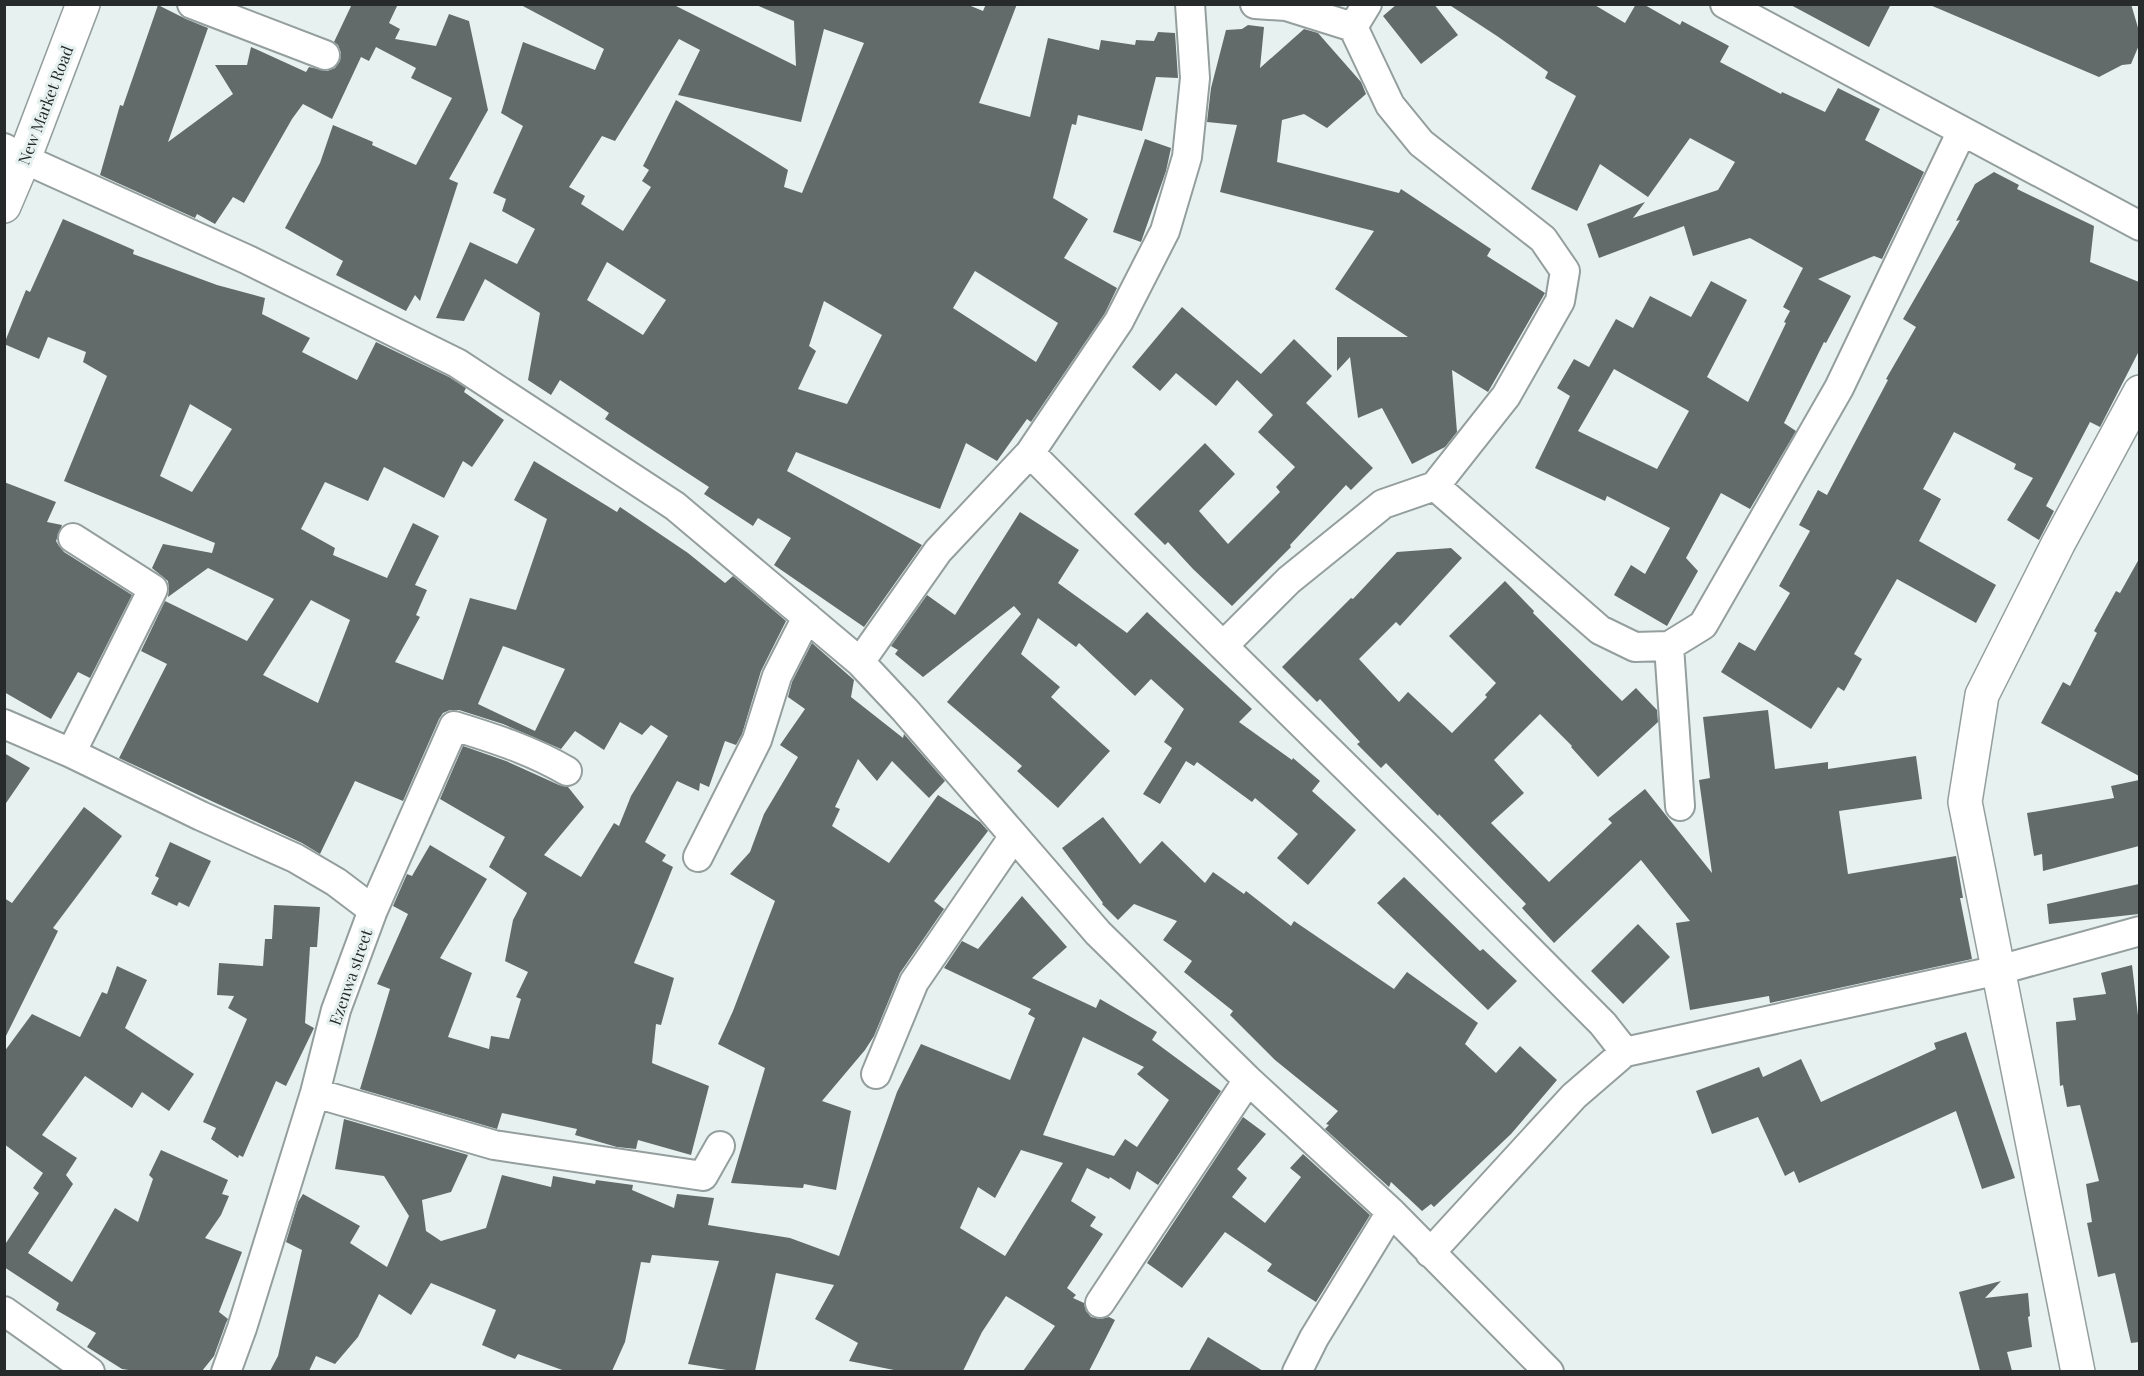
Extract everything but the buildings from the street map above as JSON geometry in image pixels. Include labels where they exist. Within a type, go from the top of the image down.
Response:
[{"type":"street","name":"New Market Road","points":[[4,206],[14,154],[83,4]]},
{"type":"street","points":[[192,4],[325,55]]},
{"type":"street","points":[[860,662],[938,550],[1030,453],[1119,321],[1165,231],[1187,157],[1195,78],[1190,4]]},
{"type":"street","points":[[1223,646],[1289,580],[1383,504],[1436,486],[1506,396],[1560,301],[1565,271],[1543,239],[1421,143],[1390,105],[1360,16],[1255,4]]},
{"type":"street","points":[[1725,4],[2139,226]]},
{"type":"street","points":[[1436,486],[1600,630],[1635,647],[1670,646],[1703,625],[1839,388],[1962,131]]},
{"type":"street","points":[[14,154],[246,259],[457,363],[675,506],[860,662],[905,710],[1098,933],[1248,1080],[1391,1212],[1549,1371]]},
{"type":"street","points":[[2078,1371],[1965,802],[1982,695],[2058,544],[2139,392]]},
{"type":"street","points":[[1030,453],[1587,1007],[1625,1052]]},
{"type":"street","points":[[71,753],[153,589],[73,538]]},
{"type":"street","points":[[698,857],[757,740],[777,676],[807,617]]},
{"type":"street","points":[[1670,646],[1680,806]]},
{"type":"street","name":"Ezenwa street","points":[[4,724],[295,858],[336,882],[373,910],[336,1010],[315,1093],[242,1328],[226,1371]]},
{"type":"street","points":[[373,910],[454,726],[507,742],[548,759],[567,771]]},
{"type":"street","points":[[876,1074],[914,982],[1014,836]]},
{"type":"street","points":[[1430,1253],[1574,1096],[1625,1052],[1999,970],[2139,931]]},
{"type":"street","points":[[1100,1303],[1248,1080]]},
{"type":"street","points":[[315,1093],[494,1145],[703,1176],[720,1146]]},
{"type":"street","points":[[1297,1371],[1314,1338],[1391,1212]]},
{"type":"street","points":[[4,1311],[90,1371]]}]
